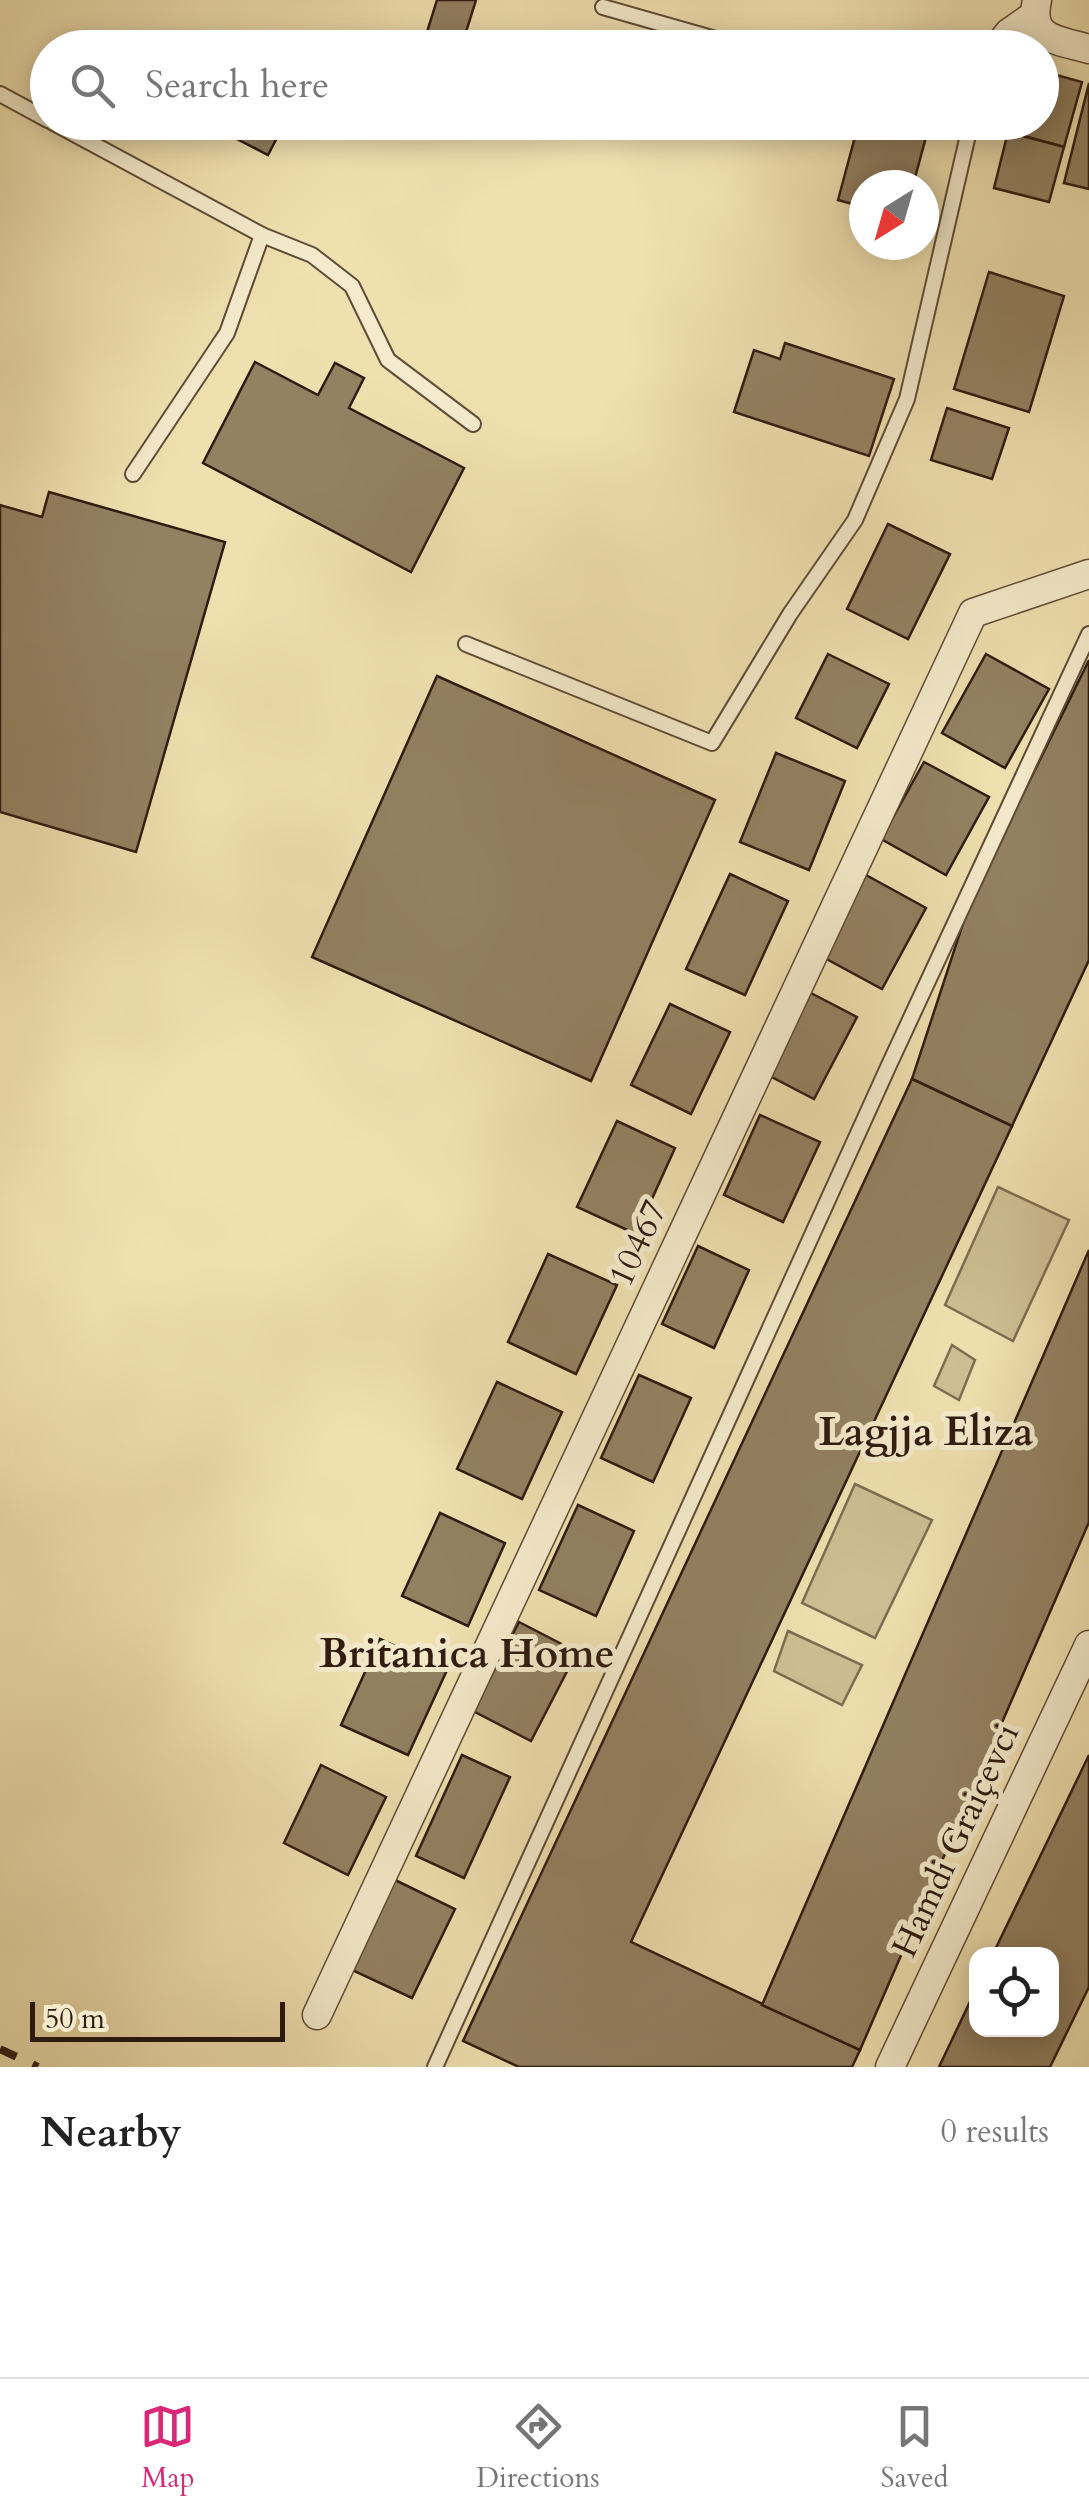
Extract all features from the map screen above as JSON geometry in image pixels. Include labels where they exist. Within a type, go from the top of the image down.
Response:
[{"type":"street","points":[[1012,30],[1035,8]]},
{"type":"street","points":[[1059,40],[1089,50]]},
{"type":"street","name":"10467","points":[[317,2015],[973,613],[1089,574]]},
{"type":"street","name":"Hamdi Graiçevci","points":[[890,2067],[1089,1645]]},
{"type":"lane","points":[[604,7],[684,30]]},
{"type":"lane","points":[[0,94],[30,110]]},
{"type":"lane","points":[[86,140],[262,234],[312,256],[352,286],[388,360],[473,424]]},
{"type":"lane","points":[[466,644],[712,743],[790,614],[855,520],[907,399],[967,140]]},
{"type":"lane","points":[[132,474],[227,333],[262,234]]},
{"type":"lane","points":[[435,2067],[880,1083],[1089,634]]},
{"type":"shaded area","points":[[998,1187],[1069,1220],[1013,1341],[945,1305]]},
{"type":"shaded area","points":[[952,1345],[975,1360],[959,1400],[934,1386]]},
{"type":"shaded area","points":[[855,1484],[932,1520],[875,1638],[802,1603]]},
{"type":"shaded area","points":[[788,1631],[862,1665],[842,1705],[774,1671]]},
{"type":"building","points":[[437,0],[476,0],[467,30],[428,30]]},
{"type":"building","points":[[1059,76],[1082,82],[1064,147],[1038,140],[1059,140]]},
{"type":"building","points":[[1089,83],[1089,189],[1064,183]]},
{"type":"building","points":[[239,140],[276,140],[268,155]]},
{"type":"building","points":[[854,140],[925,140],[917,170],[849,170],[849,203],[838,200]]},
{"type":"building","points":[[1006,140],[1038,140],[1064,147],[1049,202],[994,188]]},
{"type":"building","points":[[989,272],[1064,296],[1029,412],[954,389]]},
{"type":"building","points":[[785,343],[894,379],[869,456],[734,412],[754,350],[780,359]]},
{"type":"building","points":[[255,362],[318,395],[335,363],[364,378],[349,408],[464,468],[411,572],[203,463]]},
{"type":"building","points":[[947,408],[1009,428],[992,479],[931,460]]},
{"type":"building","points":[[49,492],[225,542],[136,852],[0,812],[0,505],[42,517]]},
{"type":"building","points":[[888,524],[950,554],[908,639],[847,609]]},
{"type":"building","points":[[828,654],[889,684],[857,748],[796,718]]},
{"type":"building","points":[[986,654],[1049,689],[1005,768],[942,733]]},
{"type":"building","points":[[1089,660],[1089,960],[1012,1126],[912,1079],[970,902]]},
{"type":"building","points":[[437,676],[715,800],[591,1081],[312,957]]},
{"type":"building","points":[[776,753],[845,781],[809,870],[740,842]]},
{"type":"building","points":[[924,762],[989,797],[946,875],[881,839]]},
{"type":"building","points":[[730,874],[788,901],[745,995],[686,969]]},
{"type":"building","points":[[866,875],[926,908],[882,989],[821,956]]},
{"type":"building","points":[[809,992],[857,1017],[814,1099],[766,1074]]},
{"type":"building","points":[[670,1004],[730,1032],[691,1114],[631,1085]]},
{"type":"building","points":[[912,1079],[1012,1126],[631,1942],[860,2050],[852,2067],[519,2067],[463,2041]]},
{"type":"building","points":[[760,1115],[820,1142],[783,1222],[724,1195]]},
{"type":"building","points":[[617,1121],[675,1148],[636,1234],[577,1207]]},
{"type":"building","points":[[698,1246],[749,1270],[714,1348],[662,1324]]},
{"type":"building","points":[[1089,1250],[1089,1522],[860,2050],[762,2005]]},
{"type":"building","points":[[548,1254],[617,1285],[576,1374],[508,1342]]},
{"type":"building","points":[[639,1375],[691,1398],[653,1482],[601,1458]]},
{"type":"building","points":[[497,1382],[562,1412],[522,1499],[457,1469]]},
{"type":"building","points":[[578,1505],[634,1531],[596,1616],[539,1590]]},
{"type":"building","points":[[440,1513],[505,1543],[468,1626],[402,1596]]},
{"type":"building","points":[[519,1622],[577,1652],[531,1741],[473,1711]]},
{"type":"building","points":[[380,1639],[447,1670],[408,1755],[341,1725]]},
{"type":"building","points":[[462,1755],[510,1777],[464,1878],[416,1856]]},
{"type":"building","points":[[1089,1755],[1089,1987],[1050,2067],[939,2067],[969,2004],[969,2037],[1059,2037],[1059,1947],[996,1947]]},
{"type":"building","points":[[321,1765],[386,1797],[348,1875],[284,1843]]},
{"type":"building","points":[[395,1880],[455,1909],[412,1998],[352,1970]]},
{"type":"railway","points":[[0,2049],[38,2067]]},
{"type":"district","name":"Lagjja Eliza","points":[[926,1431]]},
{"type":"district","name":"Britanica Home","points":[[467,1653]]}]
